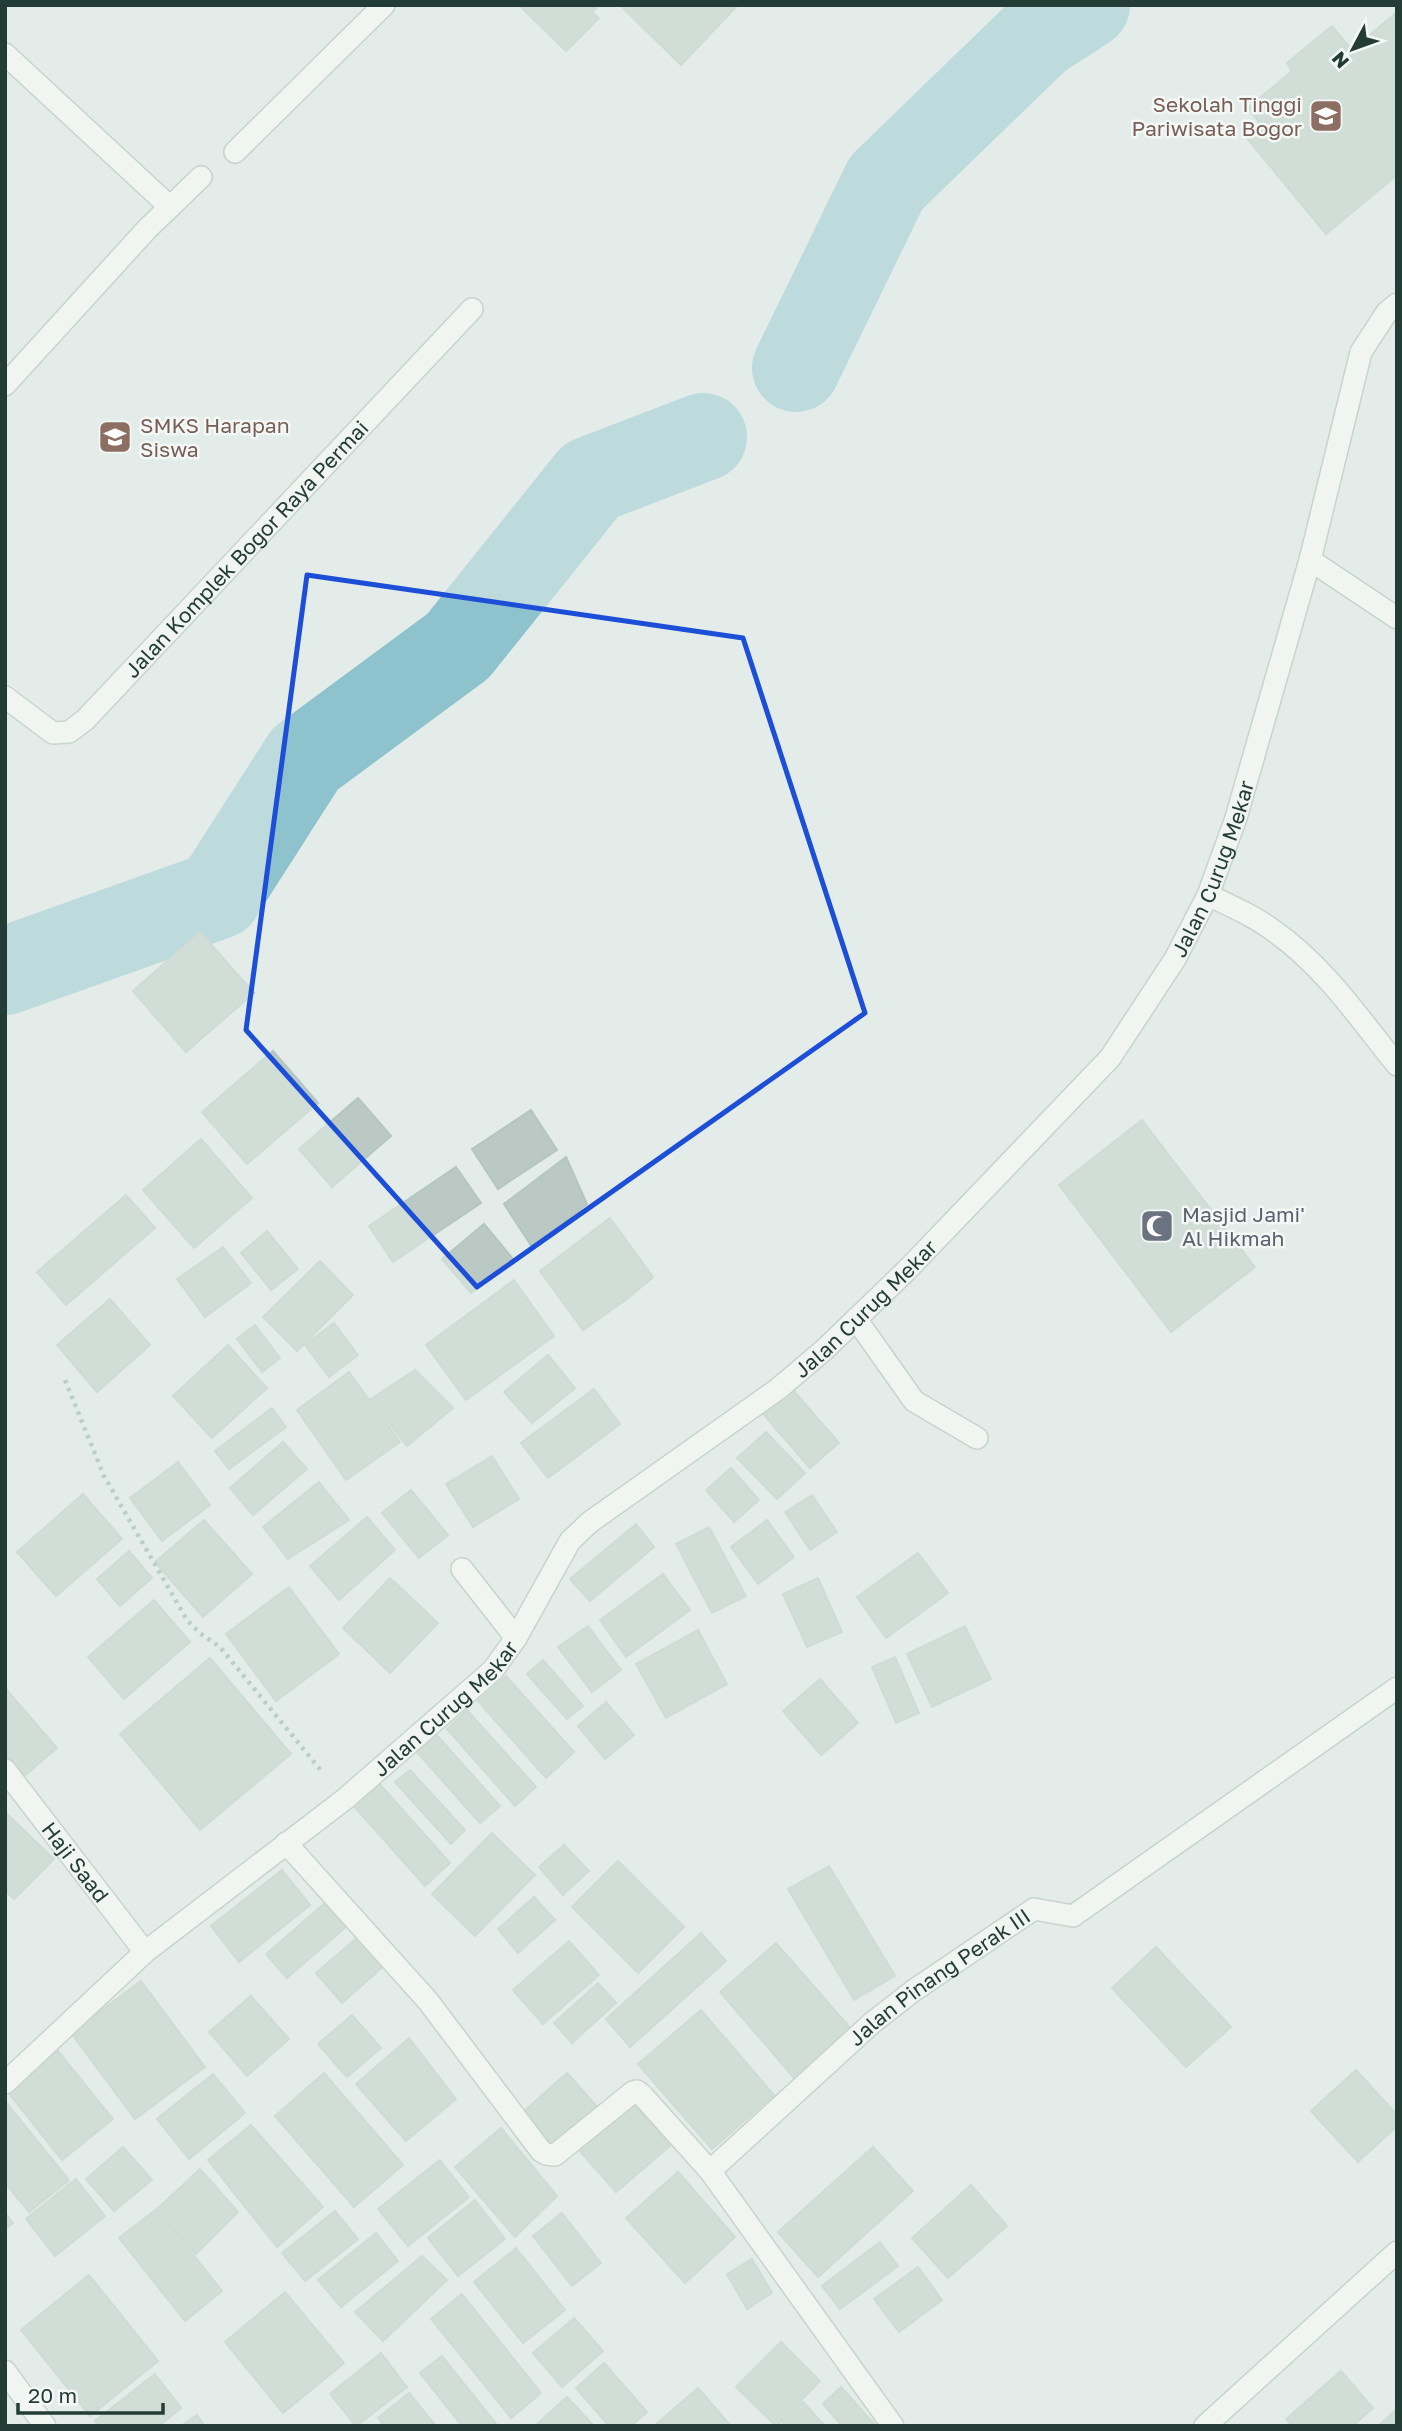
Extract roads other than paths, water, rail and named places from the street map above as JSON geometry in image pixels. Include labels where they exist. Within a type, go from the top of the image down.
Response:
[{"type":"street","points":[[235,152],[384,5]]},
{"type":"street","points":[[5,54],[170,207]]},
{"type":"street","points":[[6,383],[148,228],[201,177]]},
{"type":"street","name":"Jalan Curug Mekar","points":[[5,2082],[145,1952],[345,1799],[494,1670],[516,1638],[570,1541],[590,1522],[778,1389],[824,1350],[926,1250],[1110,1058],[1175,959],[1208,895],[1236,818],[1310,560],[1361,352],[1387,312],[1397,304]]},
{"type":"street","name":"Jalan Komplek Bogor Raya Permai","points":[[5,696],[53,733],[69,732],[85,720],[472,309]]},
{"type":"street","points":[[1310,560],[1397,618]]},
{"type":"street","points":[[1208,895],[1246,913],[1274,931],[1304,956],[1331,983],[1397,1065]]},
{"type":"street","points":[[856,1319],[914,1401],[977,1438]]},
{"type":"street","points":[[463,1569],[516,1638]]},
{"type":"street","name":"Jalan Pinang Perak III","points":[[710,2171],[872,2023],[913,1992],[1034,1909],[1073,1916],[1397,1688]]},
{"type":"street","name":"Haji Saad","points":[[5,1770],[145,1952]]},
{"type":"street","points":[[286,1843],[428,2001],[541,2151],[555,2155],[637,2091],[710,2171],[893,2426]]},
{"type":"street","points":[[1219,2421],[1397,2252]]},
{"type":"street","points":[[5,2371],[45,2426]]},
{"type":"waterway","points":[[796,368],[886,183],[1038,36],[1086,5]]},
{"type":"waterway","points":[[5,971],[218,895],[305,759],[458,646],[591,480],[703,437]]},
{"type":"place","name":"Sekolah Tinggi Pariwisata Bogor","points":[[1326,116]]},
{"type":"place","name":"SMKS Harapan Siswa","points":[[115,437]]},
{"type":"place","name":"Masjid Jami' Al Hikmah","points":[[1157,1226]]}]
